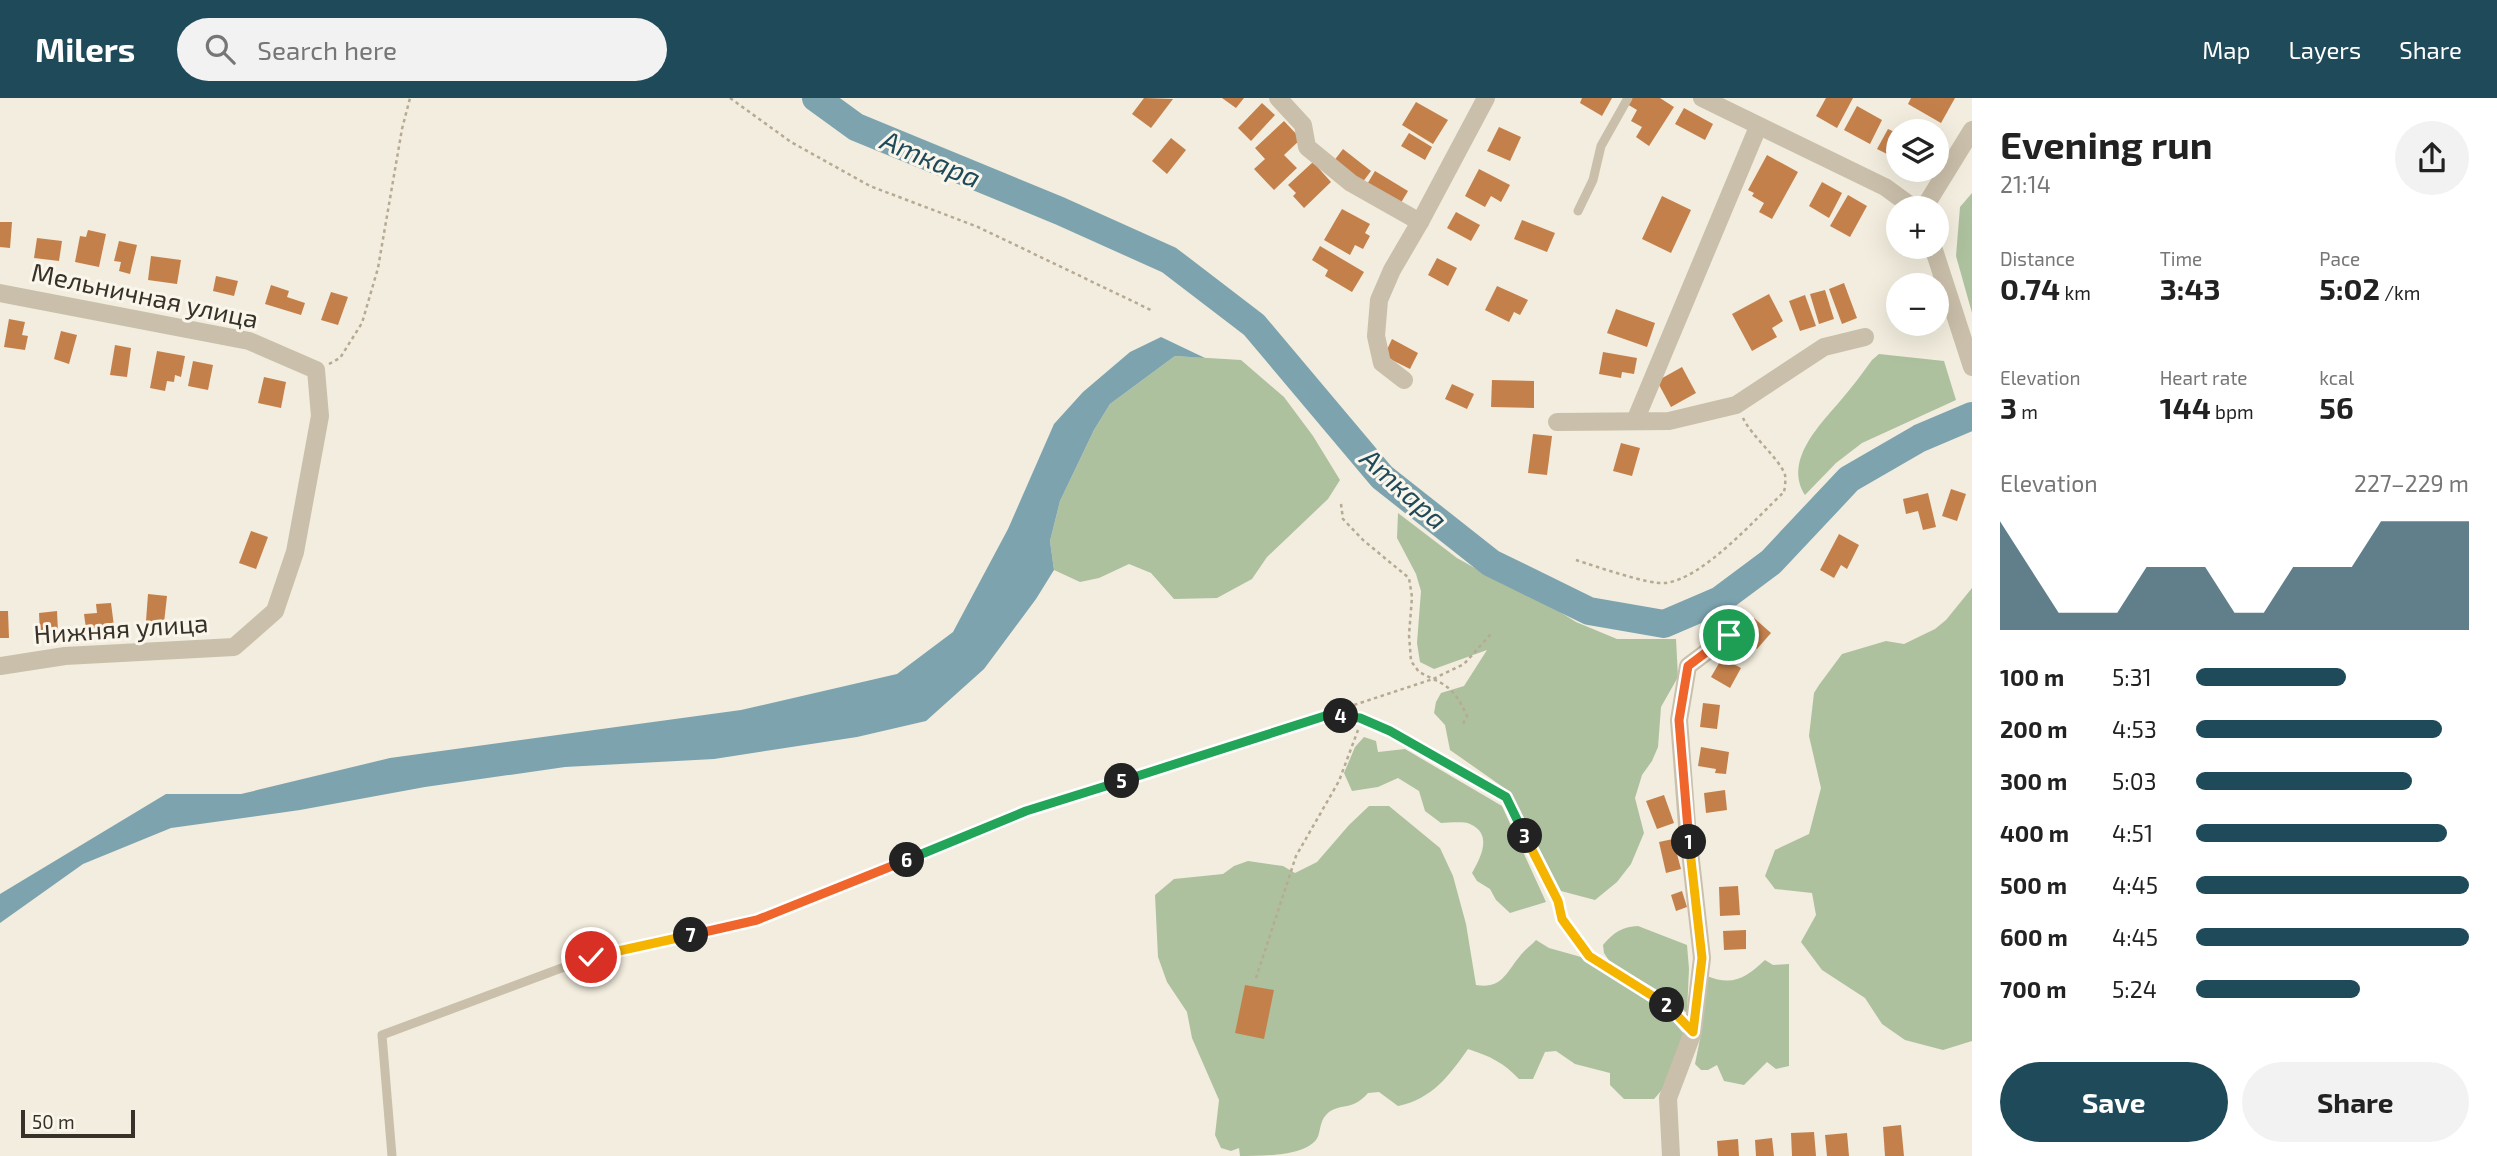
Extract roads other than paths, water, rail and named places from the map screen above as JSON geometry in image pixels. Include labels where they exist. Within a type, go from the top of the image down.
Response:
[{"type":"street","points":[[1278,98],[1303,125],[1307,146],[1352,183],[1420,222]]},
{"type":"street","points":[[1404,380],[1382,363],[1376,336],[1379,300],[1392,270],[1486,98]]},
{"type":"street","points":[[1702,98],[1885,187],[1897,196]]},
{"type":"street","points":[[1634,421],[1758,127]]},
{"type":"street","points":[[1932,196],[1970,137]]},
{"type":"street","points":[[1937,259],[1972,367]]},
{"type":"street","name":"Мельничная улица","points":[[0,293],[249,341],[316,370],[320,416],[295,552],[275,611]]},
{"type":"street","points":[[1557,422],[1669,421],[1736,405],[1824,346],[1865,337]]},
{"type":"street","name":"Нижняя улица","points":[[0,666],[65,656],[234,647],[275,611]]},
{"type":"street","points":[[1671,1156],[1668,1098],[1693,1032],[1702,958],[1687,825],[1679,720],[1688,666],[1729,635]]},
{"type":"lane","points":[[1578,211],[1592,180],[1601,146],[1628,98]]},
{"type":"lane","points":[[392,1156],[382,1035],[591,957],[757,920],[1026,811],[1328,715],[1360,718],[1390,731],[1506,797],[1558,901],[1562,919],[1589,956],[1662,1001],[1693,1032]]},
{"type":"water","points":[[1161,337],[1205,358],[1175,356],[1110,404],[1094,430],[1060,501],[1050,541],[1054,570],[984,669],[926,721],[857,737],[714,759],[565,767],[171,828],[83,864],[0,923],[0,894],[166,794],[241,794],[390,758],[741,710],[897,674],[953,632],[1008,529],[1054,424],[1083,392],[1130,352]]},
{"type":"waterway","name":"Аткара","points":[[816,98],[856,127],[1060,211],[1169,260],[1254,325],[1382,477],[1491,563],[1589,611],[1664,624],[1720,600],[1771,562],[1849,479],[1920,438],[1972,416]]}]
